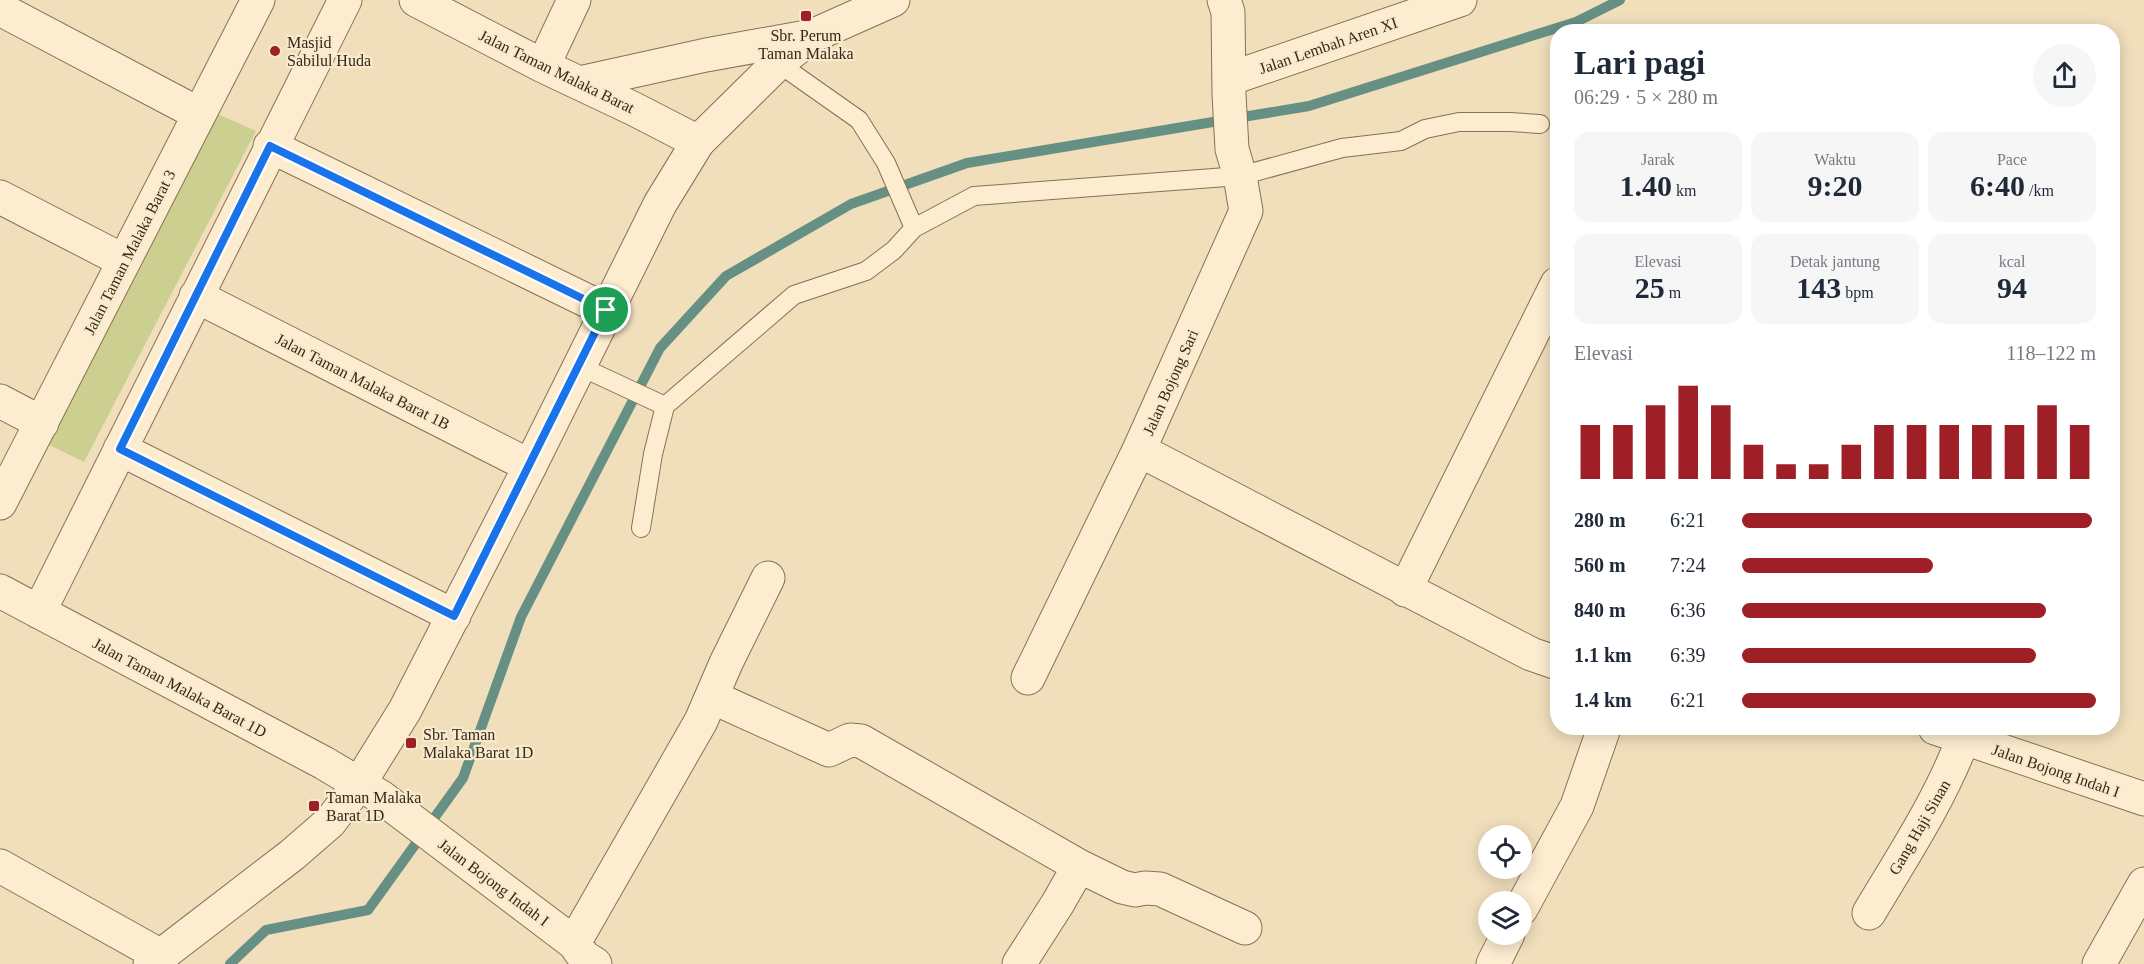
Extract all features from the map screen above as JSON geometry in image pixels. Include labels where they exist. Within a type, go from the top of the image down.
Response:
[{"type":"street","name":"Jalan Taman Malaka Barat 3","points":[[0,503],[258,0]]},
{"type":"street","points":[[39,612],[345,0]]},
{"type":"street","name":"Jalan Taman Malaka Barat","points":[[416,0],[543,66],[698,142]]},
{"type":"street","points":[[543,66],[574,0]]},
{"type":"street","points":[[579,83],[706,55],[812,36],[893,0]]},
{"type":"street","name":"Jalan Bojong Sari","points":[[1224,0],[1228,12],[1229,87],[1236,163],[1246,212],[1139,450],[1531,654],[1550,656]]},
{"type":"street","name":"Jalan Lembah Aren XI","points":[[1229,87],[1460,0]]},
{"type":"street","points":[[0,9],[200,114]]},
{"type":"street","points":[[0,866],[156,960],[300,849],[330,822],[359,784],[405,710],[530,466],[660,204],[698,142],[778,63],[812,36]]},
{"type":"street","points":[[270,146],[606,310]]},
{"type":"street","points":[[0,197],[124,261]]},
{"type":"street","name":"Jalan Taman Malaka Barat 1B","points":[[196,296],[530,466]]},
{"type":"street","points":[[1405,590],[1550,298]]},
{"type":"street","points":[[0,401],[42,423]]},
{"type":"street","points":[[120,449],[454,616]]},
{"type":"street","points":[[1028,678],[1139,450]]},
{"type":"street","points":[[584,953],[701,722],[726,663],[768,578]]},
{"type":"street","name":"Jalan Taman Malaka Barat 1D","points":[[0,591],[324,763],[359,784]]},
{"type":"street","points":[[712,697],[829,750],[850,740],[861,741],[1079,866],[1127,889],[1160,889],[1245,928]]},
{"type":"street","points":[[1531,891],[1577,806],[1602,735]]},
{"type":"street","name":"Gang Haji Sinan","points":[[1869,913],[1953,766],[1949,735]]},
{"type":"street","name":"Jalan Bojong Indah I","points":[[1955,735],[2144,799]]},
{"type":"street","name":"Jalan Bojong Indah I","points":[[359,784],[451,849],[584,953]]},
{"type":"street","points":[[1019,964],[1079,866]]},
{"type":"street","points":[[2099,964],[2144,884]]},
{"type":"street","points":[[1493,964],[1502,945]]},
{"type":"lane","points":[[778,63],[859,120],[886,163],[914,228]]},
{"type":"lane","points":[[640,528],[653,454],[657,403],[794,295],[866,271],[894,250],[914,228],[974,196],[1401,141],[1425,129],[1459,122],[1540,124]]},
{"type":"lane","points":[[579,366],[657,403]]},
{"type":"green space","points":[[211,111],[256,131],[84,462],[35,438]]},
{"type":"waterway","points":[[1570,24],[1620,0]]},
{"type":"waterway","points":[[230,964],[266,930],[368,910],[463,778],[521,617],[660,348],[726,276],[851,204],[967,163],[1309,106],[1550,30]]},
{"type":"place","name":"Sbr. Perum Taman Malaka","points":[[806,16]]},
{"type":"place","name":"Masjid Sabilul Huda","points":[[275,51]]},
{"type":"place","name":"Sbr. Taman Malaka Barat 1D","points":[[411,743]]},
{"type":"place","name":"Taman Malaka Barat 1D","points":[[314,806]]},
{"type":"route","points":[[270,146],[606,310],[454,616],[120,449],[270,146]]}]
